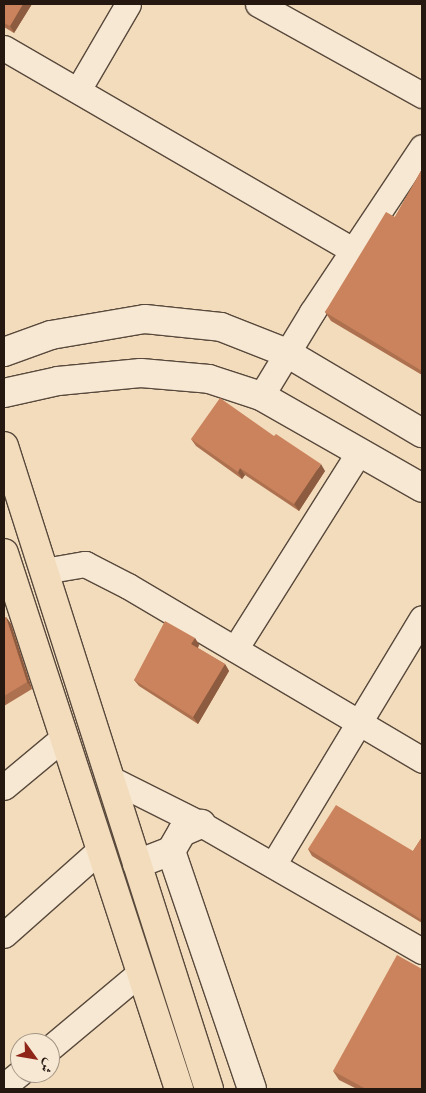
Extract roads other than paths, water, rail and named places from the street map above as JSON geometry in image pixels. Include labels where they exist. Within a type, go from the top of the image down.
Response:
[{"type":"main road","points":[[4,352],[51,335],[145,319],[221,328],[287,353],[422,433]]},
{"type":"main road","points":[[4,393],[58,381],[141,373],[209,379],[261,396],[422,488]]},
{"type":"main road","points":[[4,446],[209,1089]]},
{"type":"main road","points":[[4,553],[12,605],[64,737],[179,1089]]},
{"type":"main road","points":[[137,864],[171,851],[182,832],[201,824]]},
{"type":"main road","points":[[171,851],[252,1089]]},
{"type":"street","points":[[78,90],[128,4]]},
{"type":"street","points":[[258,4],[422,95]]},
{"type":"street","points":[[4,48],[353,250]]},
{"type":"street","points":[[261,396],[312,312],[422,148]]},
{"type":"street","points":[[235,649],[359,452]]},
{"type":"street","points":[[44,571],[85,564],[128,586],[422,760]]},
{"type":"street","points":[[273,865],[422,618]]},
{"type":"street","points":[[4,787],[64,737]]},
{"type":"street","points":[[111,779],[201,824],[422,951]]},
{"type":"street","points":[[4,936],[101,849]]},
{"type":"street","points":[[60,1040],[141,972]]}]
